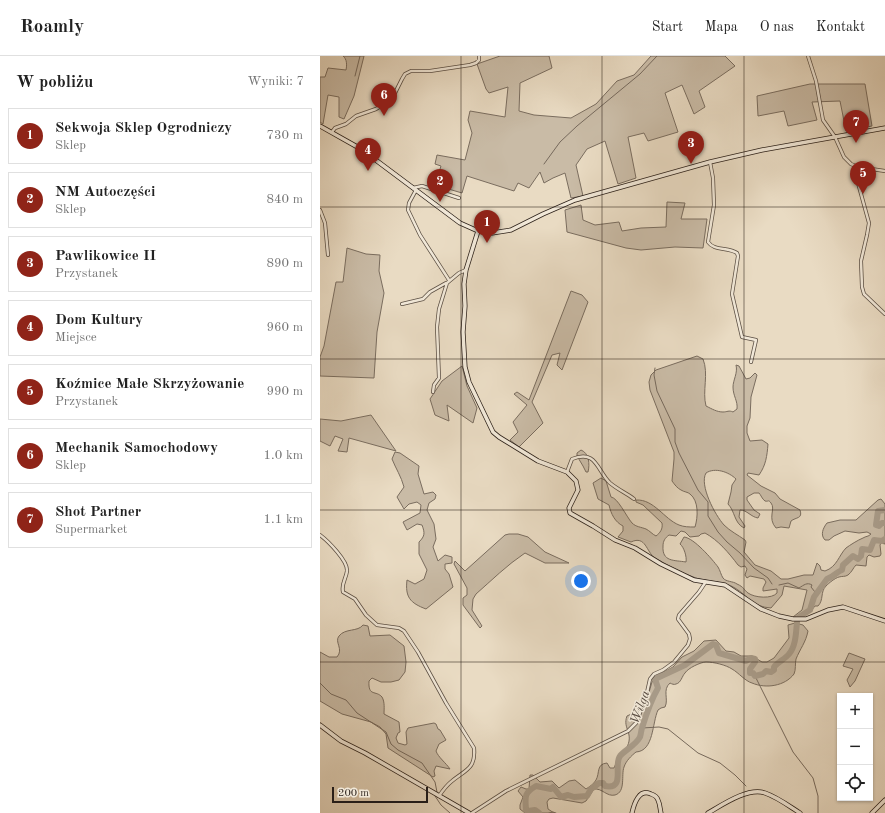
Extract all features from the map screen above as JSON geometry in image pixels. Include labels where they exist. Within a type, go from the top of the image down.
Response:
[{"type":"street","points":[[332,132],[335,128],[346,124],[356,116],[376,110],[392,99],[405,74],[411,71],[430,71],[470,65],[476,63],[479,60],[479,56]]},
{"type":"street","points":[[808,56],[816,81],[823,120],[835,137],[844,157],[855,166],[885,171]]},
{"type":"street","points":[[320,126],[361,149],[460,223],[478,231],[492,233],[511,230],[575,200],[710,162],[762,150],[885,128]]},
{"type":"street","points":[[710,162],[713,178],[714,205],[708,242],[714,247],[731,250],[737,253],[738,256],[732,290],[733,299],[742,337],[756,340],[751,362]]},
{"type":"street","points":[[855,166],[855,172],[869,223],[861,261],[862,287],[865,295],[885,314]]},
{"type":"street","points":[[449,280],[420,235],[408,210],[409,203],[415,189],[422,186],[459,198]]},
{"type":"street","points":[[320,210],[325,223],[328,255]]},
{"type":"street","points":[[478,231],[466,270],[464,284],[465,306],[463,332],[465,367],[469,382],[493,432],[499,438],[538,461],[567,472],[576,481],[578,488],[577,494],[569,510],[572,516],[593,526],[615,540],[635,548],[661,564],[704,583],[725,585],[761,609],[779,616],[793,619],[806,619],[828,610],[839,607],[848,607],[885,620]]},
{"type":"street","points":[[433,392],[434,386],[439,378],[437,364],[437,320],[447,283],[459,273],[466,270]]},
{"type":"street","points":[[402,304],[423,299],[430,292],[447,283]]},
{"type":"street","points":[[567,472],[572,459],[578,457],[588,457],[596,462],[610,482],[634,498]]},
{"type":"street","points":[[320,534],[336,551],[347,566],[347,572],[342,585],[343,592],[355,599],[366,615],[377,625],[399,628],[404,631],[418,652],[459,725],[474,748],[474,758],[470,768],[453,780],[439,796]]},
{"type":"street","points":[[320,725],[337,739],[365,753],[470,813],[506,791],[628,731],[636,723],[646,697],[650,679],[654,674],[674,662],[688,645],[690,639],[689,634],[678,620],[679,615],[699,592],[704,583]]},
{"type":"street","points":[[708,813],[745,794],[757,791],[771,795],[800,813]]},
{"type":"street","points":[[632,813],[638,797],[647,792],[656,797],[661,813]]},
{"type":"street","points":[[872,813],[885,800]]},
{"type":"shaded area","points":[[343,56],[364,56],[354,96],[344,119],[339,117],[339,97],[328,95],[323,124],[320,122],[320,77],[325,77],[328,68],[346,70],[347,66]]},
{"type":"shaded area","points":[[500,56],[549,56],[552,68],[520,83],[519,111],[534,115],[571,118],[596,104],[617,81],[634,75],[651,56],[725,56],[735,66],[699,91],[705,107],[694,114],[682,85],[665,93],[678,132],[648,141],[644,133],[628,137],[636,178],[618,184],[605,141],[587,149],[576,165],[583,196],[571,198],[565,173],[544,183],[540,172],[529,188],[518,183],[514,191],[467,176],[462,193],[435,185],[441,166],[435,164],[437,155],[465,160],[472,133],[468,120],[470,111],[505,117],[508,87],[489,93],[486,89],[477,64]]},
{"type":"shaded area","points":[[810,84],[865,84],[872,126],[846,131],[840,101],[812,102],[817,120],[788,126],[784,111],[758,116],[757,96]]},
{"type":"shaded area","points":[[667,202],[685,203],[681,219],[707,219],[703,248],[675,247],[641,250],[626,248],[567,232],[565,210],[581,205],[583,220],[595,225],[619,222],[622,231],[641,228],[666,227]]},
{"type":"shaded area","points":[[347,248],[366,254],[380,255],[379,271],[384,293],[377,332],[374,378],[320,376],[320,357],[324,346],[336,282],[343,282]]},
{"type":"shaded area","points":[[571,291],[582,295],[588,302],[562,370],[557,365],[560,353],[552,355],[532,402],[543,423],[519,447],[510,440],[518,432],[513,422],[527,405],[514,394],[517,392],[529,400]]},
{"type":"shaded area","points":[[697,356],[703,359],[705,365],[706,406],[723,412],[733,412],[737,409],[733,387],[736,365],[739,366],[746,379],[750,378],[755,373],[757,375],[751,397],[750,418],[747,426],[747,433],[750,441],[762,440],[768,444],[768,448],[765,464],[759,475],[748,473],[747,475],[761,486],[775,493],[780,499],[800,510],[801,515],[791,521],[789,528],[776,528],[772,521],[773,508],[771,503],[769,501],[765,501],[759,493],[754,493],[747,497],[747,500],[754,510],[760,514],[758,518],[740,510],[739,517],[745,526],[744,528],[736,520],[728,504],[732,485],[736,479],[726,472],[718,470],[706,473],[704,478],[706,492],[716,514],[726,527],[745,540],[744,552],[755,565],[771,571],[781,579],[813,575],[817,563],[821,570],[825,571],[829,569],[835,564],[846,548],[856,541],[871,534],[867,532],[859,533],[845,531],[829,540],[825,540],[823,538],[824,527],[827,523],[840,520],[856,520],[881,499],[885,504],[885,544],[881,543],[880,545],[880,556],[874,557],[869,555],[867,557],[866,566],[856,565],[851,573],[837,578],[824,588],[820,604],[818,606],[815,606],[806,614],[793,617],[802,610],[807,590],[784,586],[782,595],[771,608],[760,606],[731,586],[696,578],[670,567],[655,558],[643,542],[636,540],[631,542],[618,537],[623,531],[623,526],[614,517],[609,505],[598,499],[593,483],[601,478],[606,481],[611,497],[616,500],[632,523],[646,529],[656,536],[661,531],[662,523],[643,505],[636,502],[636,500],[654,506],[679,525],[685,527],[695,527],[696,523],[697,509],[693,497],[689,493],[678,488],[672,481],[674,452],[650,390],[649,382],[651,375],[656,370]],"holes":[[[681,531],[685,532],[690,537],[699,536],[705,533],[710,536],[723,547],[738,565],[741,567],[745,566],[747,569],[745,575],[747,578],[750,576],[764,579],[766,582],[763,591],[777,589],[777,593],[767,597],[751,595],[743,587],[724,579],[712,559],[698,545],[688,538],[684,537],[680,544],[685,552],[686,562],[667,558],[663,551],[665,538],[669,535],[676,536]]]},
{"type":"shaded area","points":[[462,366],[467,386],[477,408],[473,423],[447,405],[449,421],[435,415],[430,399],[442,381]]},
{"type":"shaded area","points":[[371,415],[396,451],[349,438],[347,452],[338,451],[343,439],[335,436],[330,446],[320,441],[320,419],[341,421]]},
{"type":"shaded area","points":[[581,450],[584,451],[588,459],[588,472],[586,472],[577,456],[577,453]]},
{"type":"shaded area","points":[[395,452],[400,453],[419,466],[418,474],[424,494],[433,492],[436,495],[435,499],[429,503],[427,510],[434,524],[436,539],[433,547],[438,561],[445,555],[452,557],[452,563],[445,564],[445,569],[449,574],[453,587],[426,609],[412,602],[407,591],[407,580],[415,584],[424,579],[427,570],[419,554],[419,542],[424,532],[422,525],[417,524],[407,530],[403,522],[420,513],[421,505],[417,502],[409,504],[404,509],[397,497],[404,487],[392,459]]},
{"type":"shaded area","points":[[518,534],[528,537],[545,552],[569,563],[545,563],[525,553],[518,558],[476,594],[473,599],[472,610],[482,626],[480,628],[463,605],[463,598],[467,595],[467,588],[454,564],[455,561],[465,571],[505,535]]},
{"type":"shaded area","points":[[795,623],[803,625],[808,631],[796,659],[794,674],[786,681],[769,686],[757,685],[749,682],[735,671],[723,665],[706,662],[701,663],[689,669],[678,683],[670,683],[666,689],[666,704],[665,707],[658,710],[652,736],[646,747],[636,752],[626,763],[623,770],[622,787],[618,793],[612,795],[594,789],[586,801],[582,803],[553,798],[549,799],[547,802],[548,809],[554,813],[525,813],[520,809],[523,797],[518,791],[521,787],[529,789],[530,775],[533,775],[540,782],[552,781],[559,788],[569,781],[575,780],[586,789],[595,781],[601,765],[607,763],[610,768],[614,768],[619,754],[626,749],[628,744],[629,735],[626,724],[627,716],[645,706],[652,682],[655,677],[673,667],[682,657],[694,651],[704,641],[716,640],[726,651],[734,652],[741,656],[752,656],[762,662],[767,662],[774,658],[789,638],[788,625]]},
{"type":"shaded area","points":[[363,625],[368,626],[370,636],[390,635],[404,646],[406,662],[405,672],[399,680],[381,682],[372,678],[369,681],[371,691],[380,695],[383,699],[384,714],[399,722],[400,732],[396,738],[398,743],[405,745],[407,744],[406,732],[408,728],[434,723],[436,724],[446,740],[439,744],[436,751],[438,756],[450,769],[436,766],[434,771],[435,776],[433,777],[388,748],[386,734],[380,727],[371,722],[342,714],[320,701],[320,652],[329,657],[337,657],[340,651],[338,641],[339,636],[345,632],[358,629]]},
{"type":"shaded area","points":[[849,653],[865,659],[855,681],[850,687],[847,680],[853,669],[843,666]]},
{"type":"waterway","points":[[355,76],[360,56]]},
{"type":"waterway","points":[[544,164],[560,142],[640,74],[657,56]]},
{"type":"waterway","points":[[655,368],[654,375],[657,391],[675,429],[675,442],[698,490],[708,502],[708,516],[718,532],[727,542],[754,568],[768,578],[772,584]]},
{"type":"waterway","name":"Wilga","points":[[885,510],[878,511],[876,525],[879,526],[882,523],[885,523]]},
{"type":"waterway","name":"Wilga","points":[[799,617],[810,610],[814,597],[827,579],[842,570],[843,565],[853,556],[858,559],[861,556],[862,549],[870,550],[874,540],[882,541],[885,539]]},
{"type":"waterway","points":[[779,585],[788,583],[799,588],[806,584],[810,584],[815,592],[815,596]]},
{"type":"waterway","name":"Wilga","points":[[539,813],[535,810],[526,810],[526,795],[536,786],[551,789],[553,787],[561,797],[568,795],[574,797],[587,796],[591,789],[599,783],[603,783],[605,786],[615,784],[618,776],[618,760],[620,756],[640,737],[647,713],[658,688],[655,679],[685,665],[713,644],[716,645],[719,653],[746,661],[751,658],[755,659],[755,662],[750,669],[750,673],[753,673],[755,676],[763,674],[766,671],[771,672],[774,670],[774,667],[791,651],[795,639],[797,622]]},
{"type":"waterway","points":[[755,676],[793,752],[813,778],[818,796],[818,813]]},
{"type":"waterway","points":[[320,683],[331,694],[346,700],[357,713],[386,732],[391,744],[398,750],[422,763],[435,782],[437,792]]},
{"type":"waterway","points":[[642,728],[659,727],[668,729],[698,753],[720,763],[746,786]]},
{"type":"waterway","points":[[435,796],[441,805],[450,813]]},
{"type":"waterway","points":[[549,813],[556,813]]},
{"type":"place","name":"Mechanik Samochodowy","points":[[384,116]]},
{"type":"place","name":"Shot Partner","points":[[856,143]]},
{"type":"place","name":"Pawlikowice II","points":[[691,164]]},
{"type":"place","name":"Dom Kultury","points":[[368,171]]},
{"type":"place","name":"Koźmice Małe Skrzyżowanie","points":[[863,194]]},
{"type":"place","name":"NM Autoczęści","points":[[440,202]]},
{"type":"place","name":"Sekwoja Sklep Ogrodniczy","points":[[487,243]]}]
